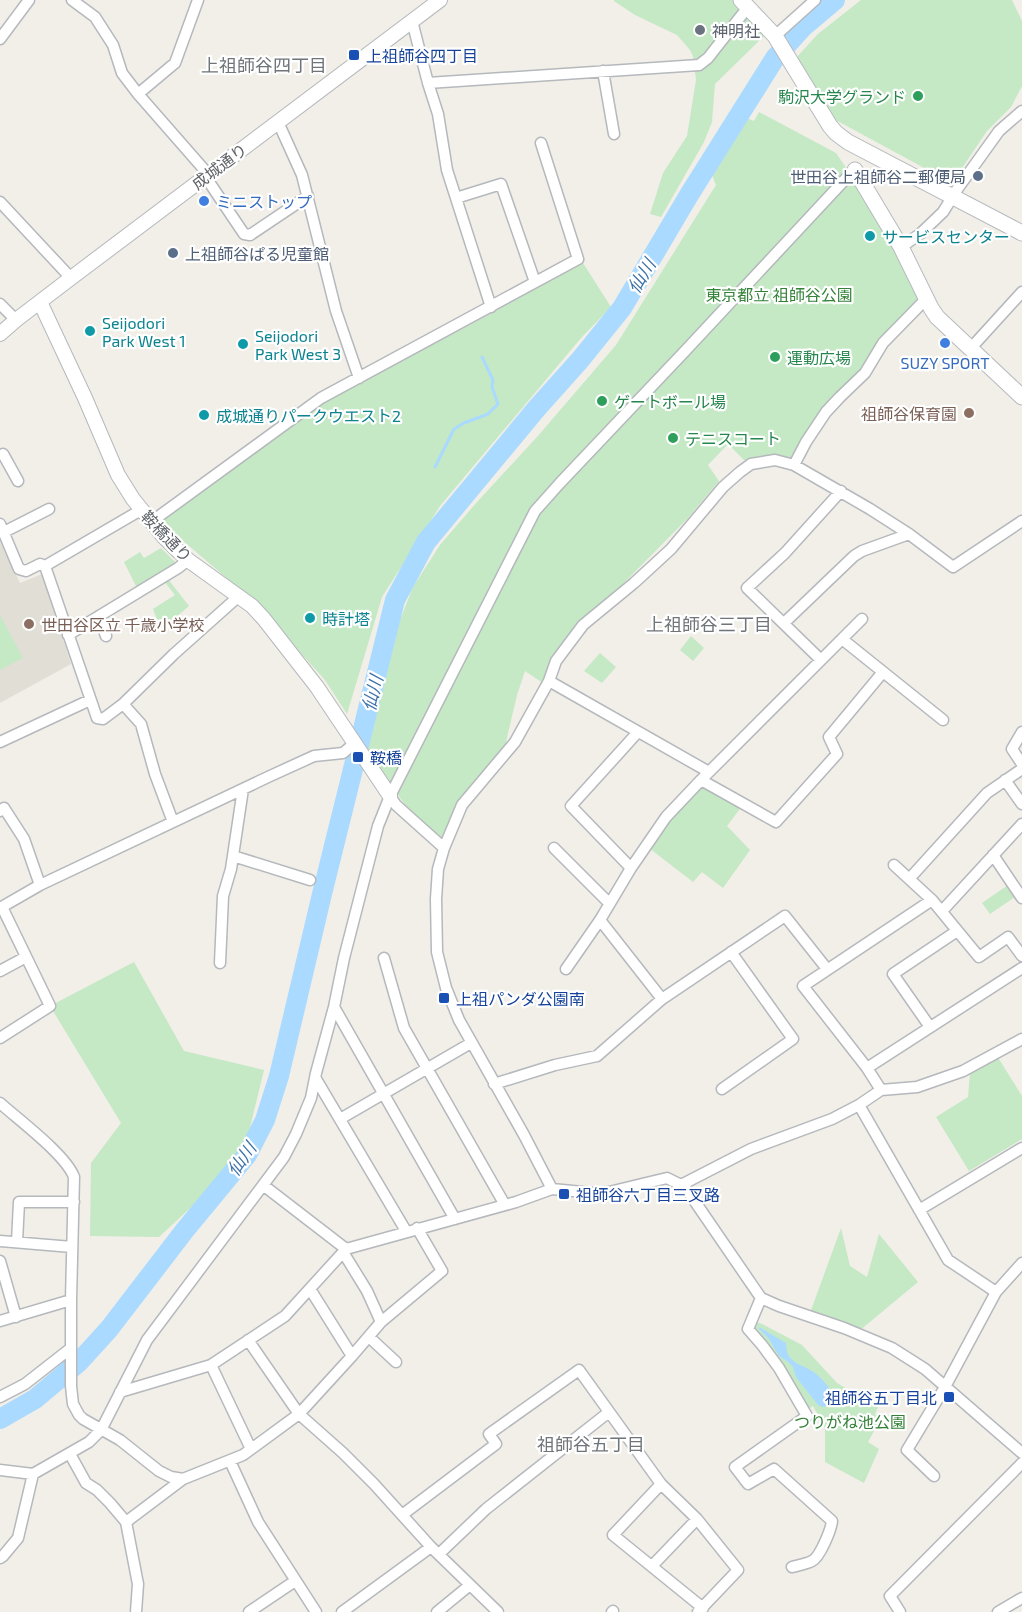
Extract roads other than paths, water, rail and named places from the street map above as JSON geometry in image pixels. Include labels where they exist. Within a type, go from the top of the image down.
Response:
[{"type":"main road","points":[[744,4],[776,38],[836,133],[848,142],[1022,233]]},
{"type":"main road","points":[[855,170],[901,247],[937,317],[1022,397]]},
{"type":"street","points":[[0,39],[29,0]]},
{"type":"street","points":[[72,0],[95,17],[113,45],[122,73],[207,175],[244,234],[250,235],[308,196]]},
{"type":"street","points":[[138,94],[175,63],[198,0]]},
{"type":"street","name":"成城通り","points":[[0,334],[70,278],[440,0]]},
{"type":"street","points":[[776,38],[815,0]]},
{"type":"street","points":[[428,83],[699,65],[708,58],[744,4]]},
{"type":"street","points":[[412,21],[438,114],[447,170],[491,307]]},
{"type":"street","points":[[603,71],[614,134]]},
{"type":"street","points":[[901,247],[920,234],[943,212],[999,131],[1022,111]]},
{"type":"street","points":[[278,122],[302,175],[336,311],[359,378]]},
{"type":"street","points":[[151,522],[321,398],[578,259],[541,143]]},
{"type":"street","points":[[0,1470],[33,1474],[89,1442],[101,1430],[147,1340],[263,1185],[295,1137],[306,1113],[316,1079],[378,826],[390,796],[535,511],[855,170]]},
{"type":"street","points":[[456,198],[501,184],[535,282]]},
{"type":"street","points":[[0,202],[70,278]]},
{"type":"street","points":[[971,348],[1022,292]]},
{"type":"street","points":[[794,465],[826,412],[865,373],[883,343],[926,299]]},
{"type":"street","name":"鞍橋通り","points":[[40,302],[66,354],[126,489],[163,536],[188,560],[252,606],[264,619],[302,667],[390,796]]},
{"type":"street","points":[[0,304],[16,320]]},
{"type":"street","points":[[552,1189],[471,1043],[452,1004],[437,952],[436,899],[438,869],[462,805],[515,742],[549,681],[556,661],[583,625],[671,549],[723,488],[751,464],[775,460],[794,465],[841,491],[909,534],[953,567],[1022,521]]},
{"type":"street","points":[[4,461],[18,480]]},
{"type":"street","points":[[821,660],[747,588],[785,553],[841,491]]},
{"type":"street","points":[[49,509],[2,528],[19,568],[26,571],[40,564],[45,566],[141,510]]},
{"type":"street","points":[[784,623],[854,556],[909,534]]},
{"type":"street","points":[[68,635],[188,560]]},
{"type":"street","points":[[45,566],[90,700],[97,718],[103,719],[123,704],[174,654],[239,596]]},
{"type":"street","points":[[99,616],[106,636]]},
{"type":"street","points":[[566,969],[666,817],[862,619]]},
{"type":"street","points":[[842,639],[943,720]]},
{"type":"street","points":[[549,681],[638,732],[776,822],[837,754],[830,737],[884,672]]},
{"type":"street","points":[[0,742],[90,700]]},
{"type":"street","points":[[123,704],[141,724],[155,774],[173,822]]},
{"type":"street","points":[[631,868],[571,806],[638,732]]},
{"type":"street","points":[[1022,732],[1012,749],[1022,764]]},
{"type":"street","points":[[341,753],[350,735]]},
{"type":"street","points":[[341,753],[350,735]]},
{"type":"street","points":[[0,1038],[50,1006],[1,908],[40,885],[314,756],[341,753]]},
{"type":"street","points":[[910,878],[987,793],[1022,769]]},
{"type":"street","points":[[1005,780],[1022,804]]},
{"type":"street","points":[[220,963],[223,896],[231,869],[243,789]]},
{"type":"street","points":[[390,796],[396,805],[444,848]]},
{"type":"street","points":[[0,811],[4,808],[24,839],[40,885]]},
{"type":"street","points":[[942,911],[1022,824]]},
{"type":"street","points":[[554,848],[609,903]]},
{"type":"street","points":[[993,855],[1022,898]]},
{"type":"street","points":[[233,856],[310,880]]},
{"type":"street","points":[[894,865],[932,900],[979,957],[1008,937],[1022,956]]},
{"type":"street","points":[[881,1090],[867,1068],[803,986],[932,900]]},
{"type":"street","points":[[494,1084],[555,1065],[597,1056],[662,999],[785,916],[827,969]]},
{"type":"street","points":[[600,920],[662,999]]},
{"type":"street","points":[[930,1027],[893,974],[957,931]]},
{"type":"street","points":[[722,1089],[793,1039],[732,952]]},
{"type":"street","points":[[0,971],[26,957]]},
{"type":"street","points":[[384,958],[404,1028],[505,1205]]},
{"type":"street","points":[[867,1068],[1022,968]]},
{"type":"street","points":[[334,1007],[455,1218]]},
{"type":"street","points":[[681,1185],[751,1149],[832,1119],[881,1090],[917,1087],[963,1071],[1022,1039]]},
{"type":"street","points":[[340,1119],[471,1043]]},
{"type":"street","points":[[316,1079],[406,1231]]},
{"type":"street","points":[[0,1103],[68,1164],[74,1176],[70,1383],[75,1410],[83,1419],[127,1445],[159,1471],[171,1477],[183,1479]]},
{"type":"street","points":[[859,1105],[948,1260],[996,1292]]},
{"type":"street","points":[[919,1210],[1022,1148]]},
{"type":"street","points":[[120,1392],[211,1365],[285,1316],[345,1250],[505,1205],[552,1189],[593,1193],[667,1178],[681,1185],[694,1200],[761,1298],[892,1348],[925,1369],[1020,1446]]},
{"type":"street","points":[[263,1185],[345,1250],[381,1322]]},
{"type":"street","points":[[17,1242],[19,1202],[75,1202]]},
{"type":"street","points":[[126,1522],[183,1479],[230,1461],[251,1449],[298,1414],[381,1322],[442,1271],[417,1228]]},
{"type":"street","points":[[0,1241],[72,1247]]},
{"type":"street","points":[[0,1261],[16,1317]]},
{"type":"street","points":[[934,1476],[907,1450],[945,1387],[996,1292],[1022,1263]]},
{"type":"street","points":[[310,1289],[352,1356]]},
{"type":"street","points":[[761,1298],[748,1329],[779,1368],[807,1416],[735,1467],[748,1484],[774,1469],[832,1521],[831,1529],[816,1558],[811,1562],[792,1567]]},
{"type":"street","points":[[0,1322],[71,1300]]},
{"type":"street","points":[[369,1337],[396,1362]]},
{"type":"street","points":[[248,1340],[298,1414],[343,1453],[435,1550],[498,1612]]},
{"type":"street","points":[[0,1397],[25,1384],[71,1351]]},
{"type":"street","points":[[211,1365],[251,1449]]},
{"type":"street","points":[[402,1515],[496,1444],[489,1434],[579,1370],[660,1484],[697,1519],[738,1570],[701,1610],[613,1535],[660,1484]]},
{"type":"street","points":[[342,1612],[435,1550],[609,1412]]},
{"type":"street","points":[[70,1454],[86,1483],[97,1490],[126,1522],[138,1584],[136,1612]]},
{"type":"street","points":[[230,1461],[258,1522],[316,1612]]},
{"type":"street","points":[[900,1612],[890,1596],[1022,1462]]},
{"type":"street","points":[[0,1558],[18,1538],[33,1474]]},
{"type":"street","points":[[652,1566],[697,1519]]},
{"type":"street","points":[[249,1612],[295,1581]]},
{"type":"street","points":[[437,1612],[470,1585]]},
{"type":"street","points":[[998,1612],[1022,1598]]},
{"type":"water","points":[[759,1327],[786,1343],[792,1360],[818,1375],[835,1399],[827,1406],[818,1405],[796,1377],[793,1367],[779,1356]]},
{"type":"waterway","name":"仙川","points":[[0,1419],[35,1399],[79,1362],[109,1329],[185,1230],[247,1155],[265,1120],[279,1076],[395,600],[426,542],[622,308],[689,195],[775,58],[803,27],[835,0]]},
{"type":"waterway","points":[[435,467],[454,429],[488,414],[498,404],[492,387],[493,380],[482,357]]},
{"type":"place","name":"神明社","points":[[700,30]]},
{"type":"place","name":"上祖師谷四丁目","points":[[354,55]]},
{"type":"place","name":"駒沢大学グランド","points":[[918,96]]},
{"type":"place","name":"世田谷上祖師谷二郵便局","points":[[978,176]]},
{"type":"place","name":"ミニストップ","points":[[204,201]]},
{"type":"place","name":"サービスセンター","points":[[870,236]]},
{"type":"place","name":"上祖師谷ぱる児童館","points":[[173,253]]},
{"type":"place","name":"Seijodori Park West 1","points":[[90,331]]},
{"type":"place","name":"SUZY SPORT","points":[[945,343]]},
{"type":"place","name":"Seijodori Park West 3","points":[[243,344]]},
{"type":"place","name":"運動広場","points":[[775,357]]},
{"type":"place","name":"ゲートボール場","points":[[602,401]]},
{"type":"place","name":"祖師谷保育園","points":[[969,413]]},
{"type":"place","name":"成城通りパークウエスト2","points":[[204,415]]},
{"type":"place","name":"テニスコート","points":[[673,438]]},
{"type":"place","name":"時計塔","points":[[310,618]]},
{"type":"place","name":"世田谷区立 千歳小学校","points":[[29,624]]},
{"type":"place","name":"鞍橋","points":[[358,757]]},
{"type":"place","name":"上祖パンダ公園南","points":[[444,998]]},
{"type":"place","name":"祖師谷六丁目三叉路","points":[[564,1194]]},
{"type":"place","name":"祖師谷五丁目北","points":[[949,1397]]},
{"type":"district","name":"上祖師谷四丁目","points":[[264,65]]},
{"type":"district","name":"上祖師谷三丁目","points":[[709,624]]},
{"type":"district","name":"祖師谷五丁目","points":[[591,1444]]},
{"type":"park label","name":"東京都立 祖師谷公園","points":[[779,294]]},
{"type":"park label","name":"つりがね池公園","points":[[850,1421]]}]
